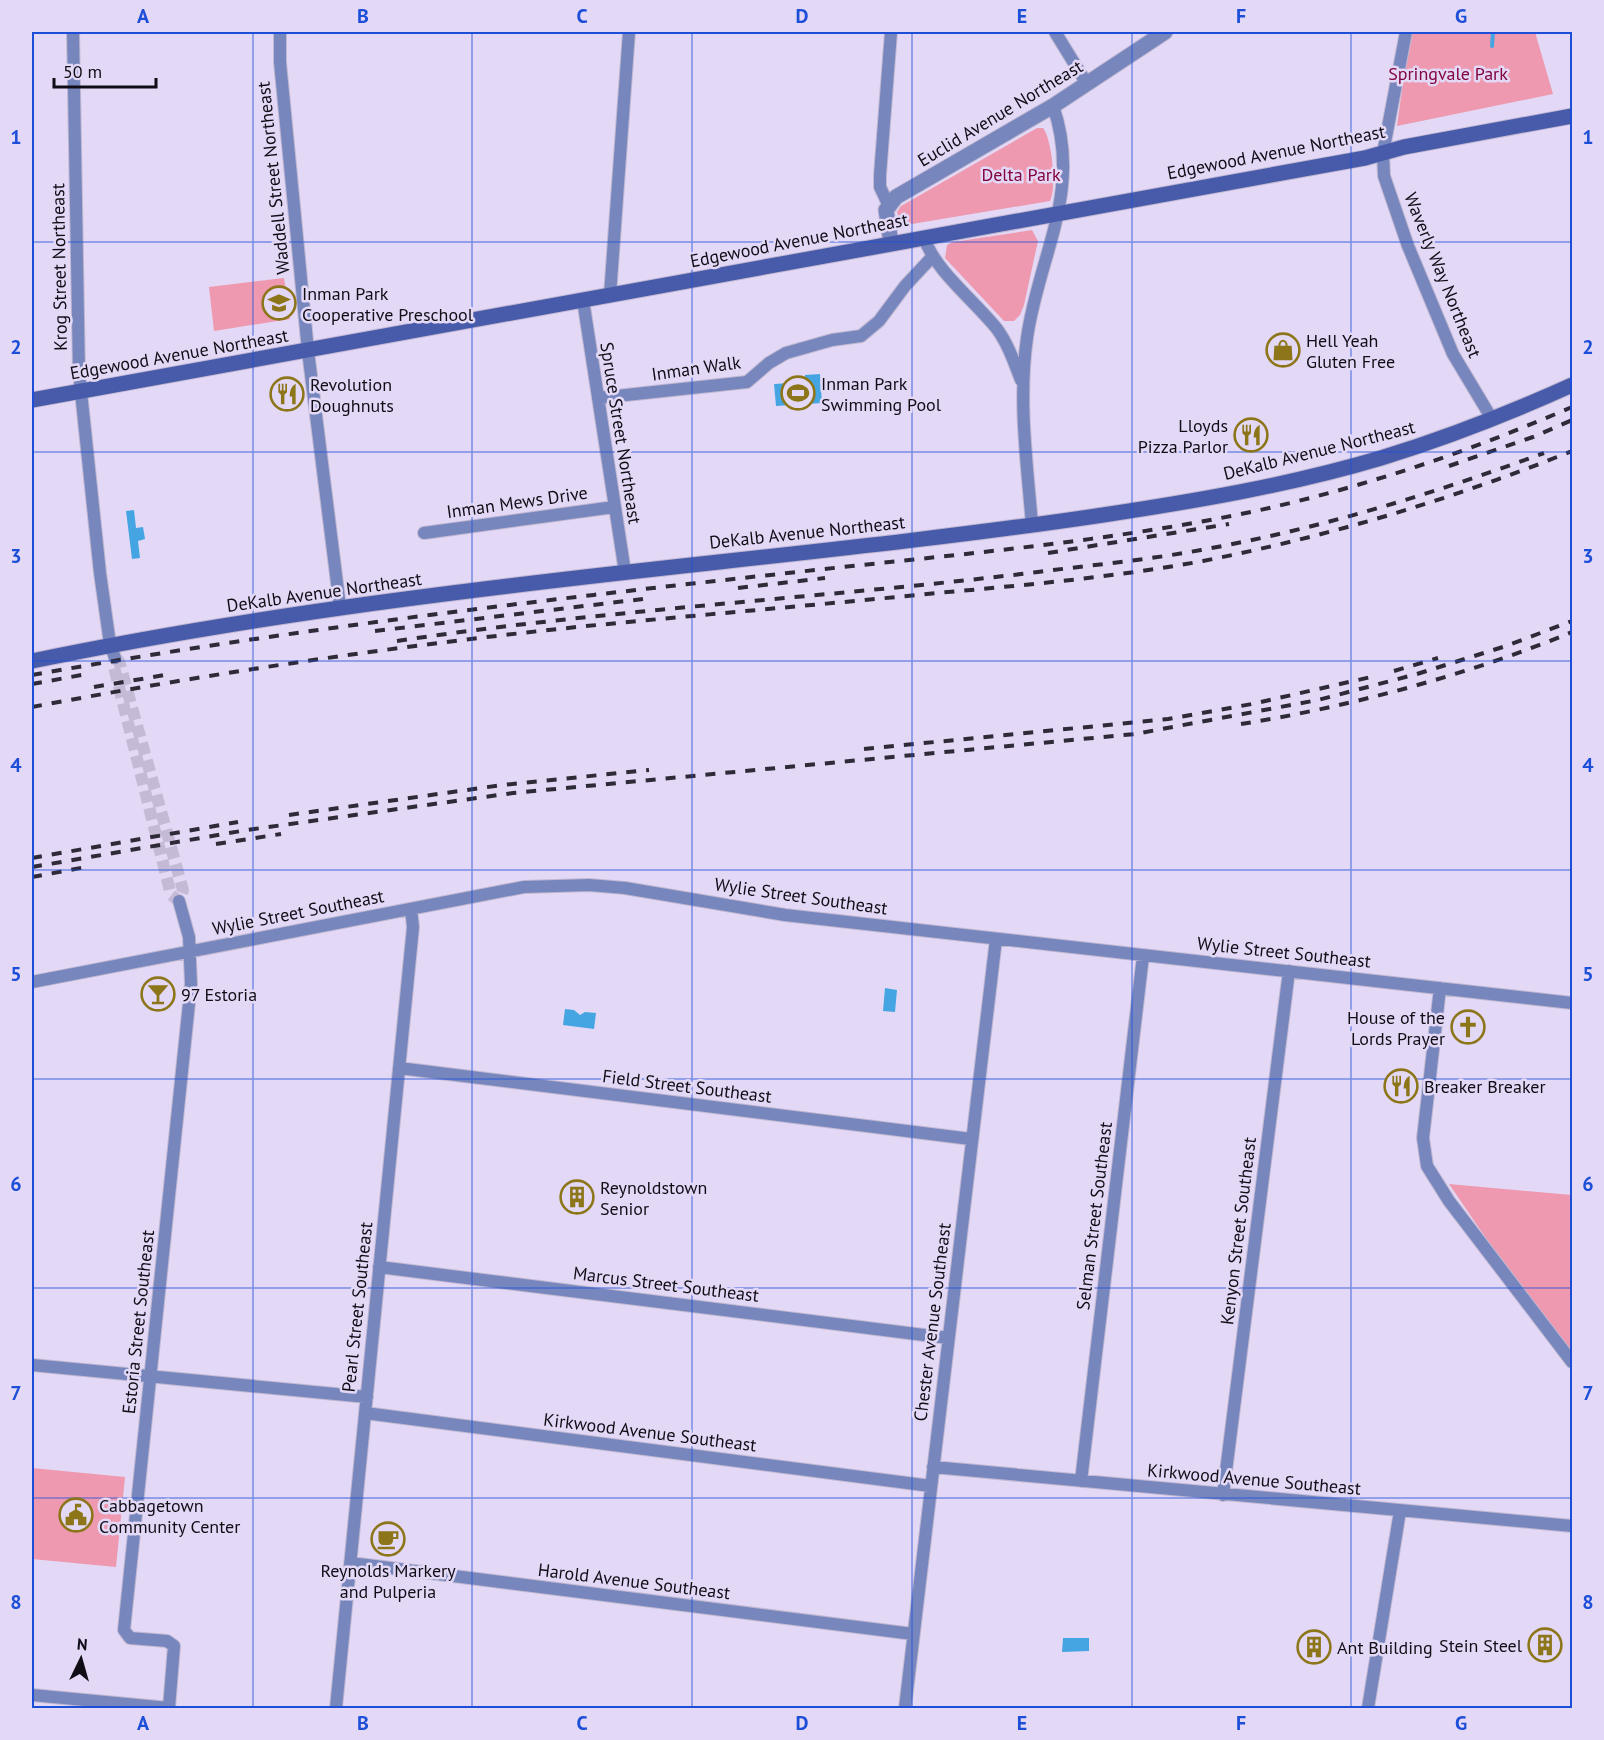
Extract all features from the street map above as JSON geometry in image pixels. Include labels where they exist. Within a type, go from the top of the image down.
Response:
[{"type":"main road","name":"Edgewood Avenue Northeast","points":[[32,400],[610,296],[1572,116]]},
{"type":"main road","name":"DeKalb Avenue Northeast","points":[[32,661],[112,651],[340,607],[1032,525],[1182,503],[1277,485],[1380,458],[1492,419],[1572,385]]},
{"type":"street","name":"Krog Street Northeast","points":[[73,32],[79,373],[112,651]]},
{"type":"street","name":"Waddell Street Northeast","points":[[280,32],[280,62],[309,351],[340,607]]},
{"type":"street","points":[[610,296],[628,32]]},
{"type":"street","points":[[891,32],[880,175],[880,187],[888,204],[886,217],[891,243]]},
{"type":"street","points":[[1055,32],[1087,84]]},
{"type":"street","name":"Euclid Avenue Northeast","points":[[888,204],[896,197],[1053,106],[1165,32]]},
{"type":"street","name":"Waverly Way Northeast","points":[[1406,32],[1383,153],[1384,176],[1408,246],[1453,354],[1492,419]]},
{"type":"street","points":[[1032,525],[1022,384],[1032,309],[1060,213],[1062,190],[1060,136],[1053,106]]},
{"type":"street","points":[[924,237],[933,256],[999,331],[1012,354],[1022,384]]},
{"type":"street","name":"Inman Walk","points":[[598,398],[747,382],[769,363],[786,353],[832,340],[861,336],[879,321],[905,286],[933,256]]},
{"type":"street","name":"Spruce Street Northeast","points":[[583,300],[625,572]]},
{"type":"street","name":"Inman Mews Drive","points":[[424,533],[614,507]]},
{"type":"street","name":"Wylie Street Southeast","points":[[32,982],[524,887],[589,885],[785,915],[1572,1003]]},
{"type":"street","name":"Estoria Street Southeast","points":[[169,1708],[174,1646],[167,1641],[130,1638],[124,1630],[191,984],[190,951],[179,901]]},
{"type":"street","name":"Pearl Street Southeast","points":[[336,1708],[413,927],[411,909]]},
{"type":"street","name":"Chester Avenue Southeast","points":[[906,1708],[996,939]]},
{"type":"street","name":"Selman Street Southeast","points":[[1081,1481],[1143,956]]},
{"type":"street","name":"Kenyon Street Southeast","points":[[1223,1495],[1289,971]]},
{"type":"street","points":[[1440,988],[1423,1138],[1427,1166],[1449,1201],[1572,1359]]},
{"type":"street","name":"Field Street Southeast","points":[[399,1068],[971,1139]]},
{"type":"street","name":"Marcus Street Southeast","points":[[379,1267],[948,1338]]},
{"type":"street","points":[[32,1365],[367,1396]]},
{"type":"street","name":"Kirkwood Avenue Southeast","points":[[365,1413],[931,1486]]},
{"type":"street","name":"Kirkwood Avenue Southeast","points":[[933,1467],[1572,1526]]},
{"type":"street","points":[[1368,1708],[1400,1511]]},
{"type":"street","name":"Harold Avenue Southeast","points":[[351,1563],[913,1634]]},
{"type":"street","points":[[32,1695],[169,1708]]},
{"type":"green space","name":"Springvale Park","points":[[1410,32],[1535,32],[1553,94],[1397,126]]},
{"type":"green space","name":"Delta Park","points":[[1037,128],[1043,128],[1051,153],[1053,186],[1050,201],[912,224],[900,222],[897,212],[901,206]]},
{"type":"green space","name":"Delta Park","points":[[1032,230],[1038,241],[1024,305],[1020,315],[1014,321],[1004,321],[945,258],[947,245],[953,242]]},
{"type":"green space","points":[[284,278],[290,319],[214,331],[209,287]]},
{"type":"green space","points":[[1449,1184],[1572,1195],[1572,1348],[1560,1347]]},
{"type":"green space","points":[[32,1468],[125,1477],[116,1567],[32,1559]]},
{"type":"water","name":"Inman Park Swimming Pool","points":[[820,374],[822,403],[776,406],[774,384],[805,382],[805,375]]},
{"type":"water","points":[[134,510],[136,528],[143,527],[145,539],[138,541],[140,558],[132,559],[126,511]]},
{"type":"water","points":[[885,988],[897,990],[895,1012],[883,1011]]},
{"type":"water","points":[[565,1009],[574,1010],[580,1015],[585,1012],[596,1013],[594,1029],[563,1025]]},
{"type":"water","points":[[1063,1638],[1089,1638],[1089,1651],[1062,1652]]},
{"type":"waterway","points":[[1492,46],[1493,32]]},
{"type":"tunnel","points":[[115,658],[119,661],[183,890],[179,901],[171,895],[113,663],[115,658]]},
{"type":"railway","points":[[32,675],[222,644],[413,617],[1025,547],[1195,523],[1251,512],[1374,480],[1454,454],[1572,407]]},
{"type":"railway","points":[[1449,466],[1533,437],[1572,420]]},
{"type":"railway","points":[[32,707],[236,672],[440,643],[577,627],[1037,584],[1170,567],[1298,540],[1390,515],[1482,485],[1572,451]]},
{"type":"railway","points":[[397,641],[557,620],[958,581],[1181,554],[1332,521],[1417,496],[1544,453]]},
{"type":"railway","points":[[1048,553],[1229,524]]},
{"type":"railway","points":[[738,588],[825,578]]},
{"type":"railway","points":[[375,631],[643,599]]},
{"type":"railway","points":[[32,867],[247,830],[513,793],[1135,734],[1318,700],[1417,674],[1506,646],[1572,621]]},
{"type":"railway","points":[[1241,724],[1324,708],[1409,687],[1493,662],[1572,632]]},
{"type":"railway","points":[[1394,671],[1438,658]]},
{"type":"railway","points":[[32,684],[87,674]]},
{"type":"railway","points":[[94,687],[171,674]]},
{"type":"railway","points":[[864,749],[1168,719],[1252,704],[1371,677]]},
{"type":"railway","points":[[289,815],[502,785],[649,770]]},
{"type":"railway","points":[[32,858],[238,822]]},
{"type":"railway","points":[[216,844],[281,834]]},
{"type":"railway","points":[[32,877],[86,867]]},
{"type":"place","name":"Inman Park Cooperative Preschool","points":[[279,303]]},
{"type":"place","name":"Hell Yeah Gluten Free","points":[[1283,350]]},
{"type":"place","name":"Inman Park Swimming Pool","points":[[798,393]]},
{"type":"place","name":"Revolution Doughnuts","points":[[287,394]]},
{"type":"place","name":"Lloyds Pizza Parlor","points":[[1251,435]]},
{"type":"place","name":"97 Estoria","points":[[158,994]]},
{"type":"place","name":"House of the Lords Prayer","points":[[1468,1027]]},
{"type":"place","name":"Breaker Breaker","points":[[1401,1086]]},
{"type":"place","name":"Reynoldstown Senior","points":[[577,1197]]},
{"type":"place","name":"Cabbagetown Community Center","points":[[76,1515]]},
{"type":"place","name":"Reynolds Markery and Pulperia","points":[[388,1539]]},
{"type":"place","name":"Stein Steel","points":[[1545,1645]]},
{"type":"place","name":"Ant Building","points":[[1314,1647]]}]
